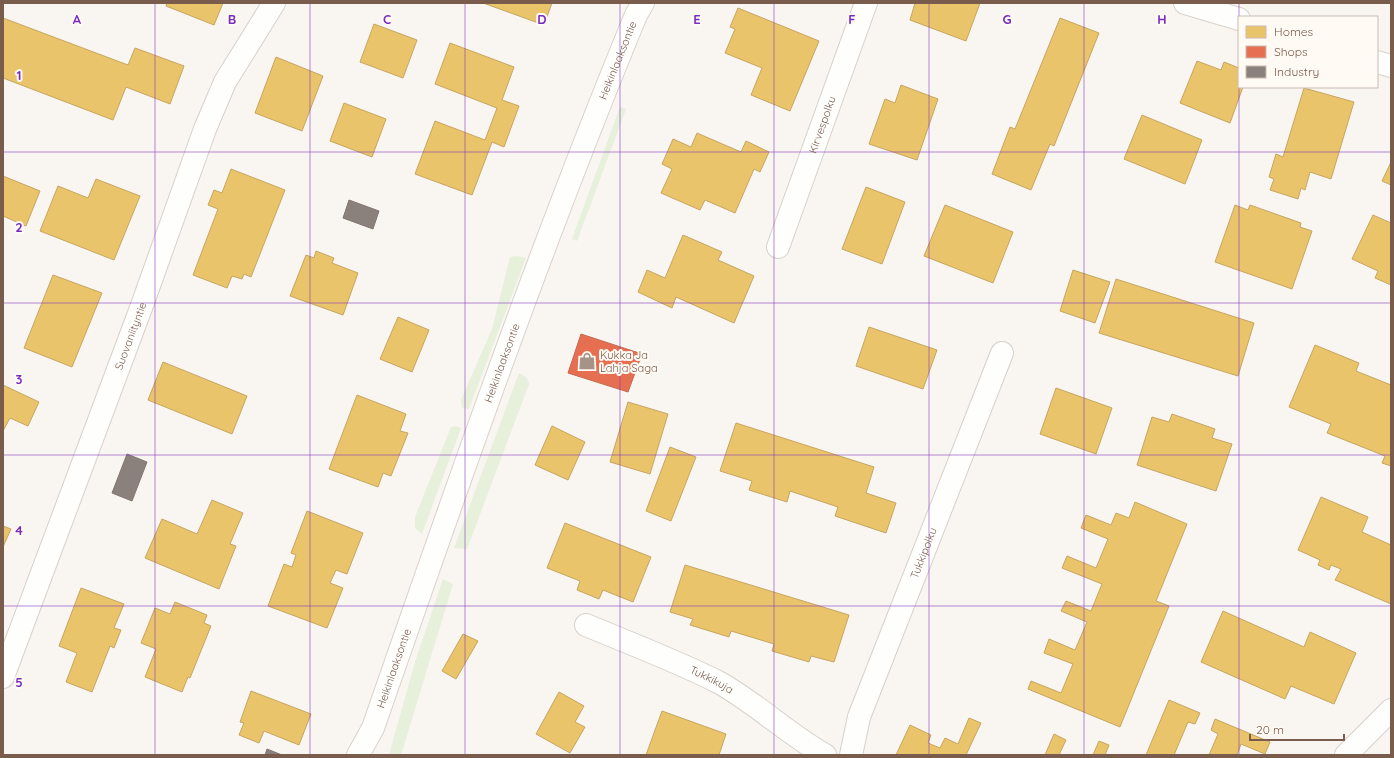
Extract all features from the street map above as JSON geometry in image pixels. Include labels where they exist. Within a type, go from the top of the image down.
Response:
[{"type":"street","name":"Suovaniityntie","points":[[3,677],[162,250],[205,129],[225,82],[274,3]]},
{"type":"street","name":"Heikinlaaksontie","points":[[358,755],[372,728],[433,553],[514,330],[603,95],[636,15],[643,3]]},
{"type":"street","name":"Kirvespolku","points":[[778,247],[866,3]]},
{"type":"street","points":[[1185,3],[1238,19]]},
{"type":"street","points":[[1378,62],[1391,66]]},
{"type":"street","name":"Tukkipolku","points":[[851,755],[859,717],[1002,353]]},
{"type":"street","name":"Tukkikuja","points":[[586,625],[720,684],[774,718],[807,745],[825,755]]},
{"type":"street","points":[[1346,755],[1391,710]]},
{"type":"street","name":"Heikinlaaksontie","points":[[369,755],[372,728]]},
{"type":"green space","points":[[620,107],[626,109],[577,241],[572,239]]},
{"type":"green space","points":[[517,256],[526,258],[469,409],[462,408],[461,400],[492,329],[510,257]]},
{"type":"green space","points":[[519,373],[527,378],[529,384],[467,549],[454,548]]},
{"type":"green space","points":[[455,426],[461,428],[422,534],[415,528],[415,517],[451,427]]},
{"type":"green space","points":[[443,579],[453,584],[401,755],[389,755],[415,662]]},
{"type":"building: Homes","points":[[167,3],[223,3],[214,25],[166,6]]},
{"type":"building: Homes","points":[[483,3],[552,3],[544,25]]},
{"type":"building: Homes","points":[[915,3],[980,3],[966,41],[910,20]]},
{"type":"building: Homes","points":[[738,8],[819,41],[790,111],[751,95],[762,68],[725,53],[735,29],[730,27]]},
{"type":"building: Homes","points":[[3,18],[128,65],[135,48],[184,66],[170,104],[126,87],[113,120],[3,78]]},
{"type":"building: Homes","points":[[1060,18],[1099,33],[1054,146],[1050,144],[1031,190],[992,174],[1010,127],[1015,129]]},
{"type":"building: Homes","points":[[374,24],[417,40],[403,78],[360,62]]},
{"type":"building: Homes","points":[[450,43],[514,67],[502,100],[519,106],[504,147],[492,142],[472,195],[415,174],[435,121],[485,140],[497,108],[435,84]]},
{"type":"building: Homes","points":[[276,57],[323,76],[302,131],[255,113]]},
{"type":"building: Homes","points":[[1197,61],[1221,70],[1224,62],[1238,68],[1238,88],[1243,88],[1230,123],[1180,103]]},
{"type":"building: Homes","points":[[901,85],[938,99],[917,160],[869,144],[885,99],[895,103]]},
{"type":"building: Homes","points":[[1304,88],[1354,102],[1331,179],[1310,172],[1305,190],[1301,188],[1298,199],[1270,190],[1274,179],[1269,177],[1276,154],[1283,157]]},
{"type":"building: Homes","points":[[344,103],[386,119],[372,157],[330,141]]},
{"type":"building: Homes","points":[[1142,115],[1202,140],[1185,184],[1124,159]]},
{"type":"building: Homes","points":[[697,133],[741,152],[746,141],[769,152],[760,172],[754,169],[735,213],[705,200],[700,210],[661,193],[672,169],[662,164],[673,139],[691,147]]},
{"type":"building: Homes","points":[[1391,162],[1391,185],[1382,181]]},
{"type":"building: Homes","points":[[231,169],[285,190],[251,277],[244,274],[242,279],[232,276],[227,288],[193,275],[218,209],[208,205],[214,190],[222,193]]},
{"type":"building: Homes","points":[[3,176],[40,191],[26,226],[3,216]]},
{"type":"building: Homes","points":[[96,179],[140,196],[114,260],[40,231],[58,186],[88,198]]},
{"type":"building: Homes","points":[[866,187],[905,202],[882,264],[842,249]]},
{"type":"building: Homes","points":[[945,205],[1013,232],[993,283],[924,256]]},
{"type":"building: Homes","points":[[1235,205],[1248,210],[1250,205],[1301,223],[1300,227],[1312,231],[1292,289],[1215,262]]},
{"type":"building: Homes","points":[[1373,215],[1391,223],[1391,285],[1375,278],[1378,271],[1352,259]]},
{"type":"building: Homes","points":[[683,235],[722,252],[718,260],[754,276],[734,323],[676,297],[672,308],[638,292],[647,270],[665,278]]},
{"type":"building: Homes","points":[[316,251],[334,258],[332,263],[358,273],[343,315],[290,296],[306,255],[314,258]]},
{"type":"building: Homes","points":[[1073,270],[1110,282],[1095,323],[1060,311]]},
{"type":"building: Homes","points":[[53,275],[102,293],[72,367],[24,348]]},
{"type":"building: Homes","points":[[1116,279],[1254,323],[1238,376],[1099,333]]},
{"type":"building: Homes","points":[[398,317],[429,330],[412,372],[380,359]]},
{"type":"building: Homes","points":[[869,327],[937,350],[923,389],[856,366]]},
{"type":"building: Homes","points":[[1315,345],[1359,363],[1356,371],[1391,385],[1391,466],[1382,463],[1385,456],[1327,433],[1331,424],[1289,407]]},
{"type":"building: Homes","points":[[163,362],[247,396],[232,434],[148,400]]},
{"type":"building: Homes","points":[[3,385],[39,402],[28,426],[10,418],[3,431]]},
{"type":"building: Homes","points":[[1056,388],[1112,408],[1096,454],[1040,434]]},
{"type":"building: Homes","points":[[357,395],[406,414],[400,431],[408,433],[391,476],[383,473],[378,487],[329,469]]},
{"type":"building: Homes","points":[[628,402],[668,414],[650,474],[610,462]]},
{"type":"building: Homes","points":[[1172,414],[1215,429],[1212,438],[1232,444],[1216,491],[1137,465],[1152,417],[1169,422]]},
{"type":"building: Homes","points":[[736,423],[874,467],[866,493],[896,503],[886,533],[835,516],[838,507],[790,491],[787,502],[749,490],[752,481],[720,471]]},
{"type":"building: Homes","points":[[552,426],[585,442],[568,480],[535,465]]},
{"type":"building: Homes","points":[[670,447],[696,457],[671,521],[646,511]]},
{"type":"building: Homes","points":[[1321,497],[1368,517],[1362,532],[1391,545],[1391,604],[1335,580],[1341,569],[1331,565],[1329,570],[1318,565],[1320,560],[1298,550]]},
{"type":"building: Homes","points":[[212,500],[243,513],[230,544],[236,546],[219,589],[145,558],[162,519],[197,534]]},
{"type":"building: Homes","points":[[1135,502],[1187,524],[1156,601],[1169,606],[1120,727],[1028,689],[1031,681],[1061,693],[1073,664],[1044,653],[1049,639],[1075,650],[1087,622],[1061,611],[1066,601],[1091,611],[1102,584],[1062,568],[1067,556],[1096,568],[1108,539],[1081,528],[1086,515],[1111,525],[1116,513],[1129,518]]},
{"type":"building: Homes","points":[[307,511],[363,533],[347,574],[336,570],[330,583],[343,588],[327,628],[268,606],[284,564],[292,567],[296,555],[291,553]]},
{"type":"building: Homes","points":[[565,523],[651,557],[633,602],[603,590],[599,599],[577,590],[580,581],[547,568]]},
{"type":"building: Homes","points":[[3,526],[11,529],[3,547]]},
{"type":"building: Homes","points":[[685,565],[849,615],[834,662],[811,656],[809,662],[772,651],[774,644],[731,631],[729,637],[690,625],[693,619],[670,612]]},
{"type":"building: Homes","points":[[81,588],[124,604],[114,628],[121,630],[114,648],[110,646],[92,692],[66,682],[77,653],[59,646]]},
{"type":"building: Homes","points":[[175,602],[207,615],[204,623],[211,626],[190,678],[188,677],[182,692],[145,677],[156,649],[141,643],[155,608],[170,614]]},
{"type":"building: Homes","points":[[1223,611],[1304,647],[1310,632],[1356,653],[1334,704],[1291,686],[1285,699],[1201,662]]},
{"type":"building: Homes","points":[[463,634],[478,641],[456,679],[442,671]]},
{"type":"building: Homes","points":[[251,691],[311,714],[299,745],[264,731],[259,743],[239,735],[244,723],[240,722]]},
{"type":"building: Homes","points":[[559,692],[584,706],[575,722],[585,727],[570,753],[536,734]]},
{"type":"building: Homes","points":[[1169,700],[1200,713],[1195,724],[1188,722],[1174,755],[1146,755]]},
{"type":"building: Homes","points":[[662,711],[726,734],[719,755],[646,755]]},
{"type":"building: Homes","points":[[969,718],[981,723],[966,755],[896,755],[910,725],[931,735],[928,743],[940,748],[945,738],[958,744]]},
{"type":"building: Homes","points":[[1215,719],[1270,742],[1265,754],[1241,744],[1237,755],[1209,755],[1218,734],[1211,730]]},
{"type":"building: Homes","points":[[1054,734],[1066,740],[1059,755],[1045,755]]},
{"type":"building: Homes","points":[[1099,741],[1109,745],[1105,755],[1093,755]]},
{"type":"building: Shops","points":[[581,334],[642,354],[628,392],[568,373]]},
{"type":"building: Industry","points":[[349,200],[379,211],[373,229],[343,218]]},
{"type":"building: Industry","points":[[127,454],[147,462],[132,501],[112,493]]},
{"type":"building: Industry","points":[[267,749],[282,755],[265,755]]},
{"type":"place","name":"Kukka Ja Lahja Saga","points":[[587,361]]}]
